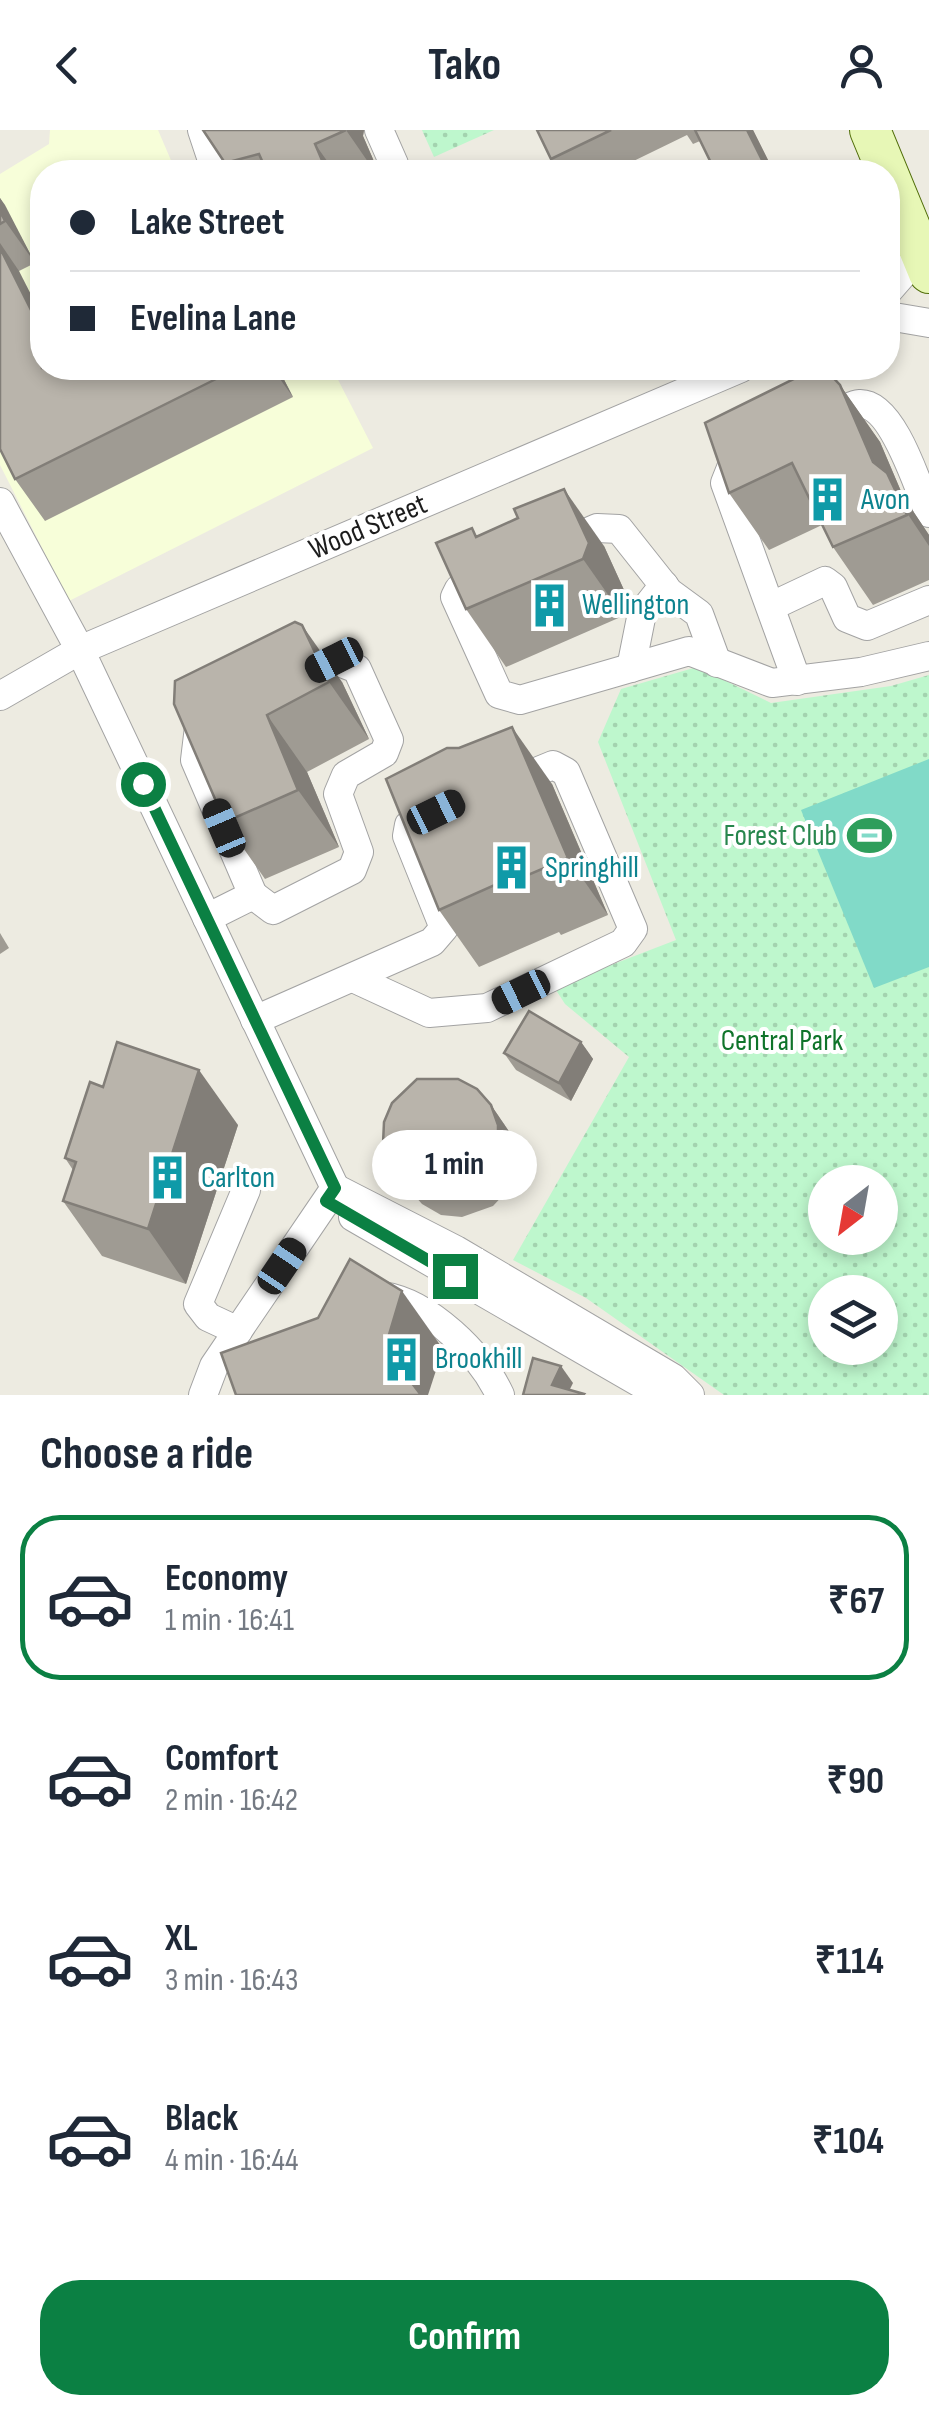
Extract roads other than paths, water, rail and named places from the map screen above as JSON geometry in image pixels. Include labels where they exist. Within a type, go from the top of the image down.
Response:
[{"type":"street","points":[[202,130],[212,160]]},
{"type":"street","points":[[380,130],[392,160]]},
{"type":"street","points":[[870,130],[882,160]]},
{"type":"street","points":[[900,203],[925,263],[900,282]]},
{"type":"street","points":[[900,318],[929,323]]},
{"type":"street","name":"Wood Street","points":[[0,696],[80,650],[713,380]]},
{"type":"street","points":[[797,681],[724,483],[731,468],[858,404],[877,408],[888,420],[929,514]]},
{"type":"street","points":[[0,502],[80,650],[256,1020],[330,1194],[661,1395]]},
{"type":"street","points":[[717,663],[699,614],[664,585],[618,529],[597,528],[459,589],[454,597],[499,694],[520,700],[689,651],[717,663],[772,684],[861,672],[929,656]]},
{"type":"street","points":[[772,606],[825,581],[833,587],[847,618],[867,626],[929,600]]},
{"type":"street","points":[[631,668],[642,613],[664,585]]},
{"type":"street","points":[[233,710],[199,728],[194,760],[253,895],[274,910],[352,870],[358,852],[338,794],[346,775],[384,753],[389,740],[358,669],[334,660],[266,694]]},
{"type":"street","points":[[354,978],[430,1013],[487,1008],[623,943],[633,928],[566,772],[553,765],[493,789]]},
{"type":"street","points":[[256,1020],[432,942],[444,928],[407,836],[409,825],[463,798]]},
{"type":"street","points":[[207,918],[253,895]]},
{"type":"street","points":[[238,1331],[208,1317],[198,1304],[246,1190]]},
{"type":"street","points":[[203,1395],[214,1366],[330,1194]]},
{"type":"street","points":[[457,1272],[673,1378],[690,1395]]},
{"type":"street","points":[[366,1324],[382,1296],[403,1300],[472,1352],[500,1395]]},
{"type":"place","name":"Avon","points":[[828,500]]},
{"type":"place","name":"Wellington","points":[[549,605]]},
{"type":"place","name":"Forest Club","points":[[870,836]]},
{"type":"place","name":"Springhill","points":[[512,868]]},
{"type":"place","name":"Carlton","points":[[168,1178]]},
{"type":"place","name":"Brookhill","points":[[402,1359]]},
{"type":"park label","name":"Central Park","points":[[782,1041]]}]
